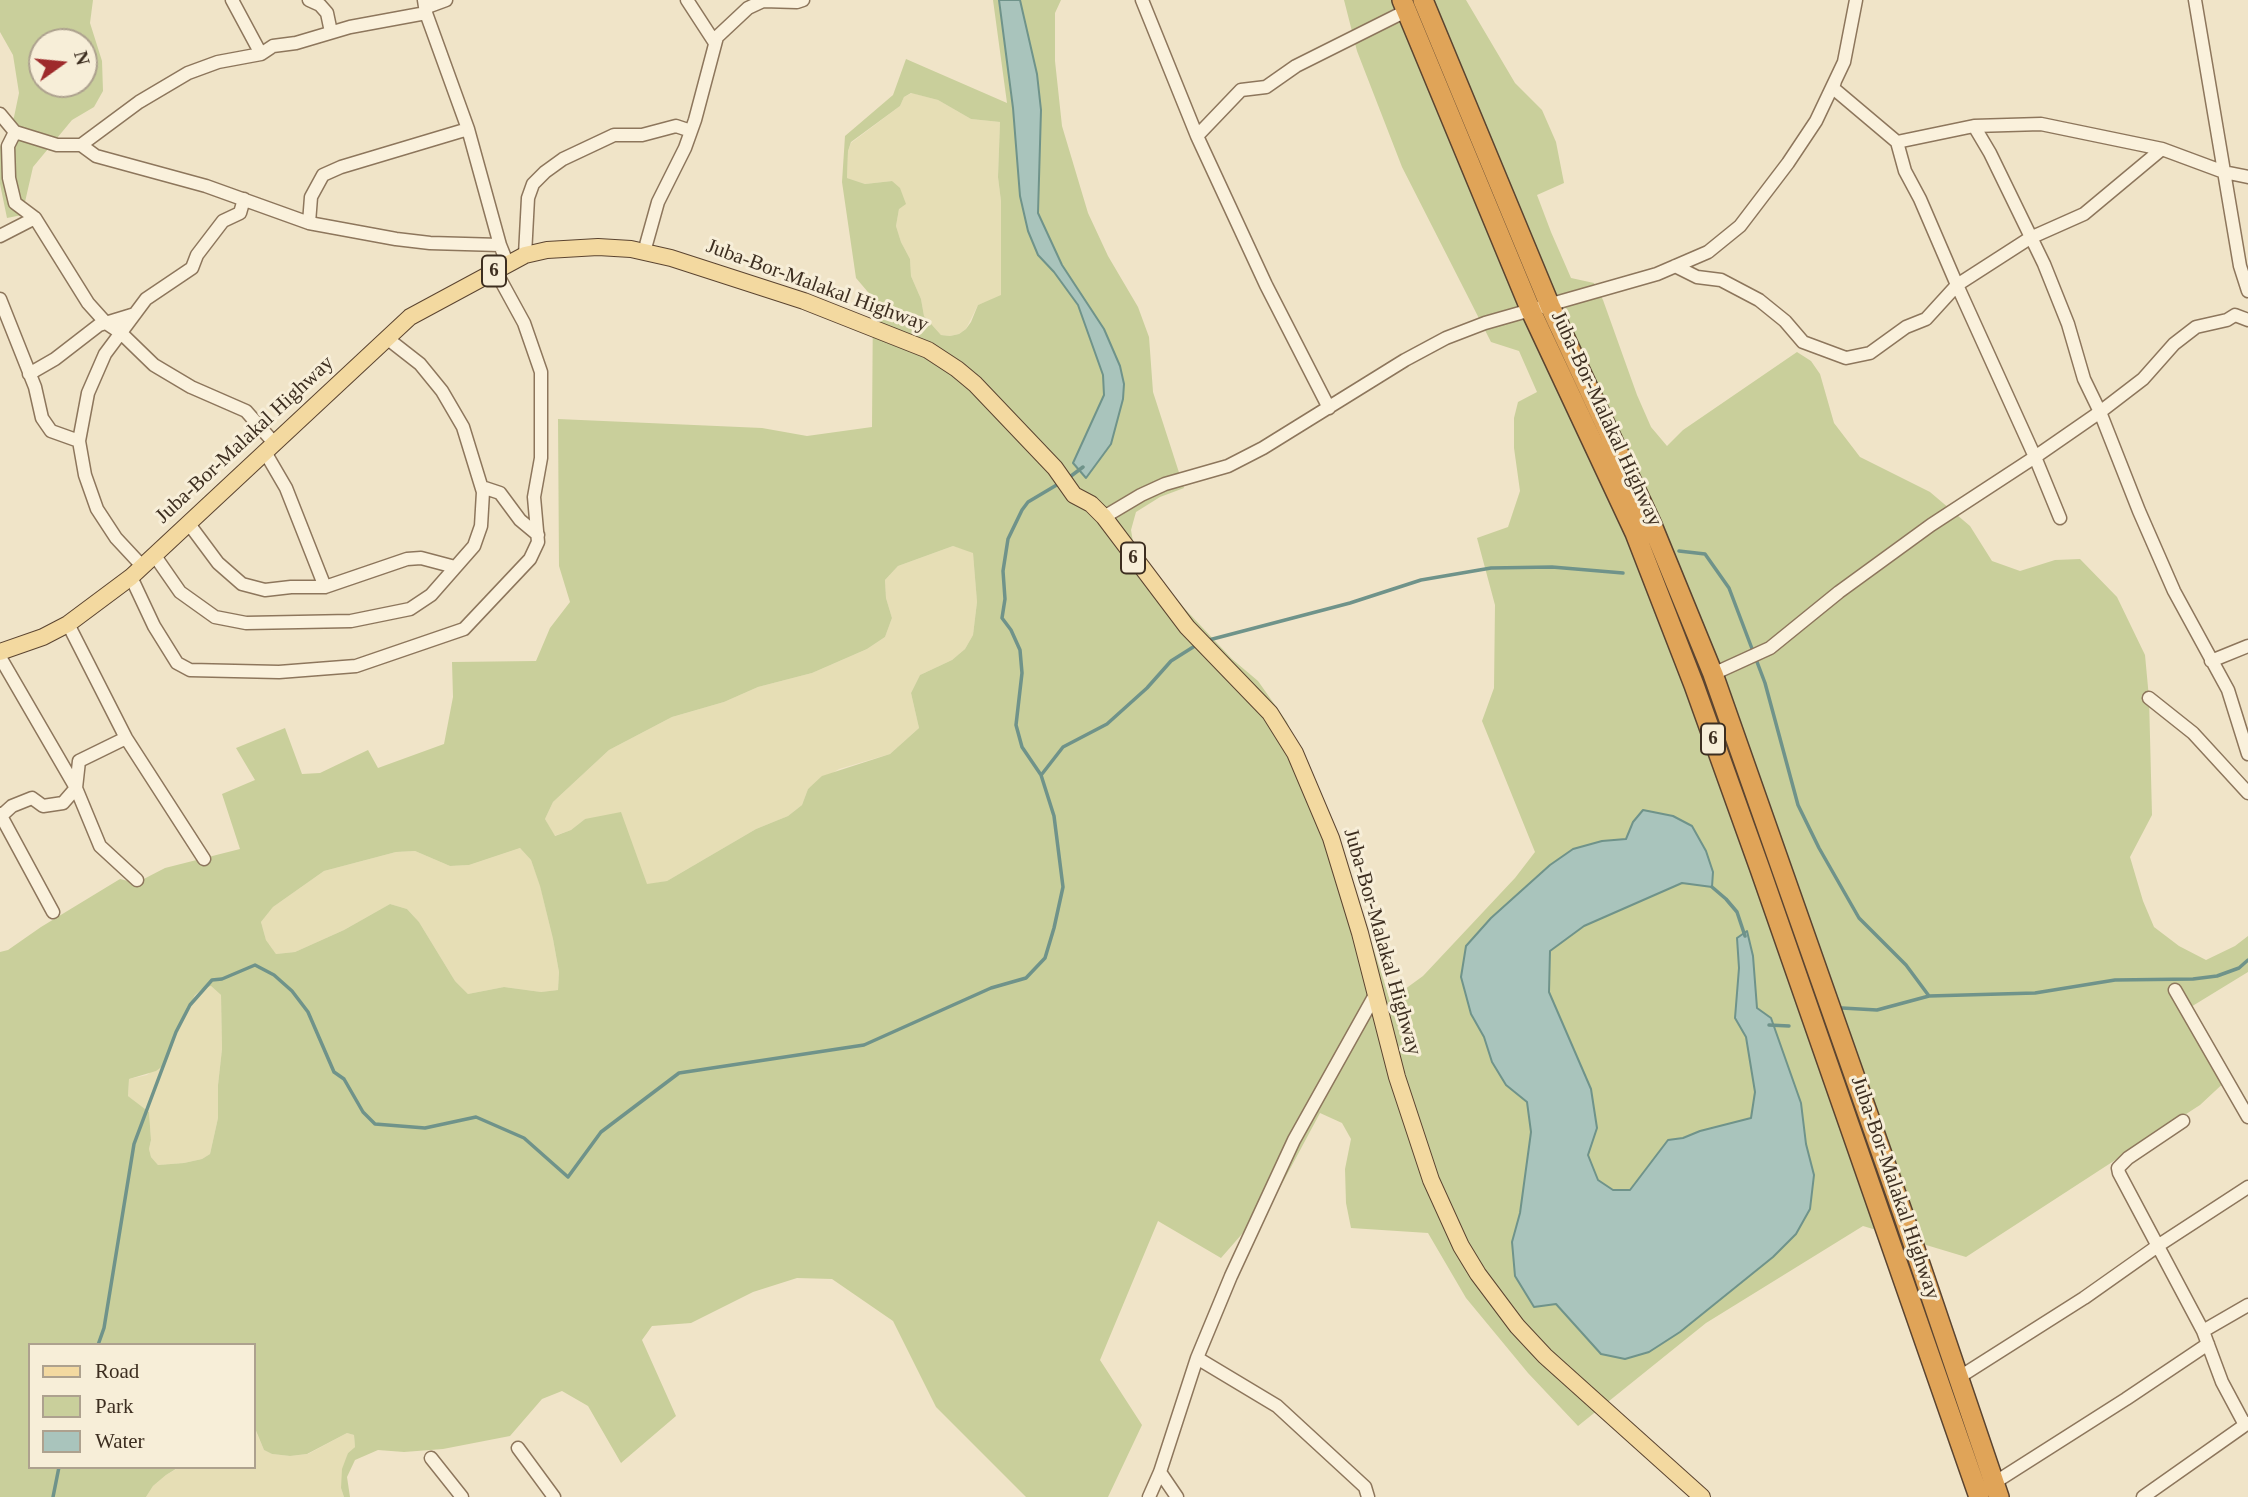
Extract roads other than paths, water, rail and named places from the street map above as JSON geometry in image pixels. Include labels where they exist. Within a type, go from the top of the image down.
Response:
[{"type":"highway","name":"Juba-Bor-Malakal Highway","points":[[1423,0],[1540,308],[1652,526],[1713,674],[1899,1202],[1997,1490]]},
{"type":"highway","name":"Juba-Bor-Malakal Highway","points":[[1404,5],[1540,308],[1636,533],[1694,685],[1979,1497]]},
{"type":"main road","name":"Juba-Bor-Malakal Highway","points":[[0,654],[68,624],[143,567],[410,317],[525,255],[547,250],[598,247],[644,252],[804,301],[928,350],[975,384],[1055,468],[1074,495],[1091,504],[1104,517],[1187,627],[1215,659],[1262,704],[1295,753],[1331,838],[1360,933],[1397,1077],[1431,1180],[1445,1214],[1478,1274],[1517,1326],[1545,1356],[1702,1497]]},
{"type":"street","points":[[232,0],[261,54]]},
{"type":"street","points":[[309,0],[320,5],[327,13],[331,32]]},
{"type":"street","points":[[81,145],[139,102],[188,73],[218,62],[261,54],[273,46],[296,43],[446,0]]},
{"type":"street","points":[[687,0],[715,43]]},
{"type":"street","points":[[644,252],[658,202],[691,131],[717,37],[748,8],[763,2],[803,0]]},
{"type":"street","points":[[1142,0],[1197,136],[1266,285],[1329,408]]},
{"type":"street","points":[[1857,0],[1833,88],[1897,142],[1905,171],[2060,518]]},
{"type":"street","points":[[1104,517],[1165,484],[1228,466],[1446,338],[1486,323],[1615,288],[1708,252],[1740,226],[1816,121],[1844,62],[1857,0]]},
{"type":"street","points":[[2195,0],[2240,267],[2248,291]]},
{"type":"street","points":[[1197,136],[1241,90],[1266,87],[1296,66],[1404,5]]},
{"type":"street","points":[[143,567],[154,626],[177,663],[190,670],[279,672],[356,666],[464,629],[530,559],[538,542],[534,497],[541,458],[541,372],[501,268],[500,245],[468,129],[426,6]]},
{"type":"street","points":[[0,114],[15,132],[57,145],[81,145],[96,156],[244,199],[262,208],[309,223],[430,243],[500,245]]},
{"type":"street","points":[[1897,142],[1974,126],[2041,124],[2162,149],[2224,172],[2248,177]]},
{"type":"street","points":[[1974,126],[2044,264],[2063,312],[2084,379],[2159,557],[2210,661],[2228,690],[2248,754]]},
{"type":"street","points":[[525,255],[528,198],[533,184],[545,172],[564,159],[614,135],[642,135],[676,127],[691,131]]},
{"type":"street","points":[[309,223],[312,197],[323,175],[341,167],[468,129]]},
{"type":"street","points":[[0,137],[15,132]]},
{"type":"street","points":[[15,132],[8,146],[9,178],[15,203],[36,218],[88,303],[106,323],[121,333],[154,365],[191,387],[246,411],[270,448],[325,587]]},
{"type":"street","points":[[1675,266],[1697,277],[1721,280],[1759,300],[1785,321],[1803,342],[1846,358],[1870,353],[1906,327],[1926,319],[1957,285],[2030,238],[2084,214],[2162,149]]},
{"type":"street","points":[[244,199],[240,213],[223,221],[197,255],[192,268],[146,299],[105,354],[88,393],[79,441],[85,475],[97,509],[116,538],[143,567],[215,617],[246,623],[351,621],[410,609],[432,596],[474,547],[481,526],[482,487],[463,428],[442,391],[420,364],[388,339]]},
{"type":"street","points":[[0,236],[36,218]]},
{"type":"street","points":[[0,299],[35,387],[42,418],[51,431],[79,441]]},
{"type":"street","points":[[29,374],[55,359],[99,325],[135,314]]},
{"type":"street","points":[[1713,674],[1770,648],[1839,592],[1931,525],[2100,412],[2143,379],[2174,344],[2196,327],[2227,320],[2235,315],[2248,320]]},
{"type":"street","points":[[482,487],[500,494],[520,520],[538,535]]},
{"type":"street","points":[[189,524],[218,563],[242,583],[265,590],[325,587],[407,559],[421,558],[455,567]]},
{"type":"street","points":[[68,624],[126,738],[204,859]]},
{"type":"street","points":[[2210,661],[2248,646]]},
{"type":"street","points":[[0,654],[76,788],[100,846],[137,880]]},
{"type":"street","points":[[2149,698],[2193,733],[2248,793]]},
{"type":"street","points":[[53,912],[0,816],[12,806],[32,798],[43,806],[64,803],[76,788],[79,761],[126,738]]},
{"type":"street","points":[[2175,990],[2248,1117]]},
{"type":"street","points":[[1149,1497],[1160,1472],[1197,1358],[1231,1276],[1294,1140],[1375,995]]},
{"type":"street","points":[[2143,1497],[2246,1424],[2222,1382],[2203,1331],[2118,1168],[2128,1158],[2183,1121]]},
{"type":"street","points":[[1958,1378],[2084,1298],[2248,1187]]},
{"type":"street","points":[[2203,1331],[2248,1305]]},
{"type":"street","points":[[1997,1490],[2208,1344]]},
{"type":"street","points":[[1197,1358],[1277,1406],[1365,1487],[1368,1497]]},
{"type":"street","points":[[518,1448],[554,1497]]},
{"type":"street","points":[[431,1458],[462,1497]]},
{"type":"street","points":[[1160,1472],[1177,1497]]},
{"type":"water","points":[[999,0],[1020,0],[1037,74],[1041,110],[1038,213],[1062,265],[1104,329],[1120,366],[1124,384],[1123,399],[1111,444],[1086,478],[1073,463],[1104,395],[1103,375],[1078,305],[1038,255],[1028,231],[1020,196],[1013,108]]},
{"type":"water","points":[[1643,810],[1673,816],[1692,826],[1706,851],[1713,872],[1712,887],[1682,883],[1584,926],[1550,951],[1549,992],[1591,1089],[1597,1128],[1588,1155],[1598,1180],[1613,1190],[1630,1190],[1668,1140],[1751,1118],[1755,1092],[1746,1037],[1735,1018],[1739,968],[1737,938],[1747,931],[1753,956],[1757,1008],[1771,1018],[1801,1103],[1806,1144],[1814,1175],[1810,1209],[1796,1234],[1773,1257],[1680,1332],[1649,1352],[1625,1359],[1601,1354],[1556,1304],[1534,1307],[1515,1276],[1512,1242],[1520,1213],[1531,1132],[1527,1102],[1506,1085],[1492,1062],[1484,1037],[1471,1014],[1461,977],[1466,946],[1491,918],[1550,865],[1573,849],[1602,841],[1626,839],[1633,822]]},
{"type":"waterway","points":[[1067,479],[1083,467]]},
{"type":"waterway","points":[[99,1343],[104,1328],[134,1144],[176,1032],[190,1005],[212,980],[222,979],[255,965],[274,975],[292,991],[308,1012],[334,1072],[344,1079],[363,1112],[375,1124],[425,1128],[476,1117],[524,1138],[568,1177],[601,1132],[679,1073],[864,1045],[991,988],[1026,978],[1045,958],[1063,887],[1054,816],[1041,775],[1022,747],[1016,725],[1022,673],[1020,650],[1002,618],[1005,599],[1003,571],[1008,539],[1022,510],[1028,502],[1060,483]]},
{"type":"waterway","points":[[1679,551],[1705,554],[1729,588],[1765,683],[1798,805],[1819,848],[1859,918],[1906,965],[1929,996]]},
{"type":"waterway","points":[[1205,641],[1350,603],[1421,580],[1491,568],[1552,567],[1623,573]]},
{"type":"waterway","points":[[1042,774],[1063,747],[1107,724],[1147,688],[1171,661],[1198,644]]},
{"type":"waterway","points":[[1712,887],[1737,912],[1745,936]]},
{"type":"waterway","points":[[1842,1008],[1877,1010],[1929,996],[2035,993],[2115,980],[2193,979],[2217,976],[2239,968],[2248,960]]},
{"type":"waterway","points":[[1769,1025],[1789,1026]]},
{"type":"waterway","points":[[53,1497],[59,1469]]}]
